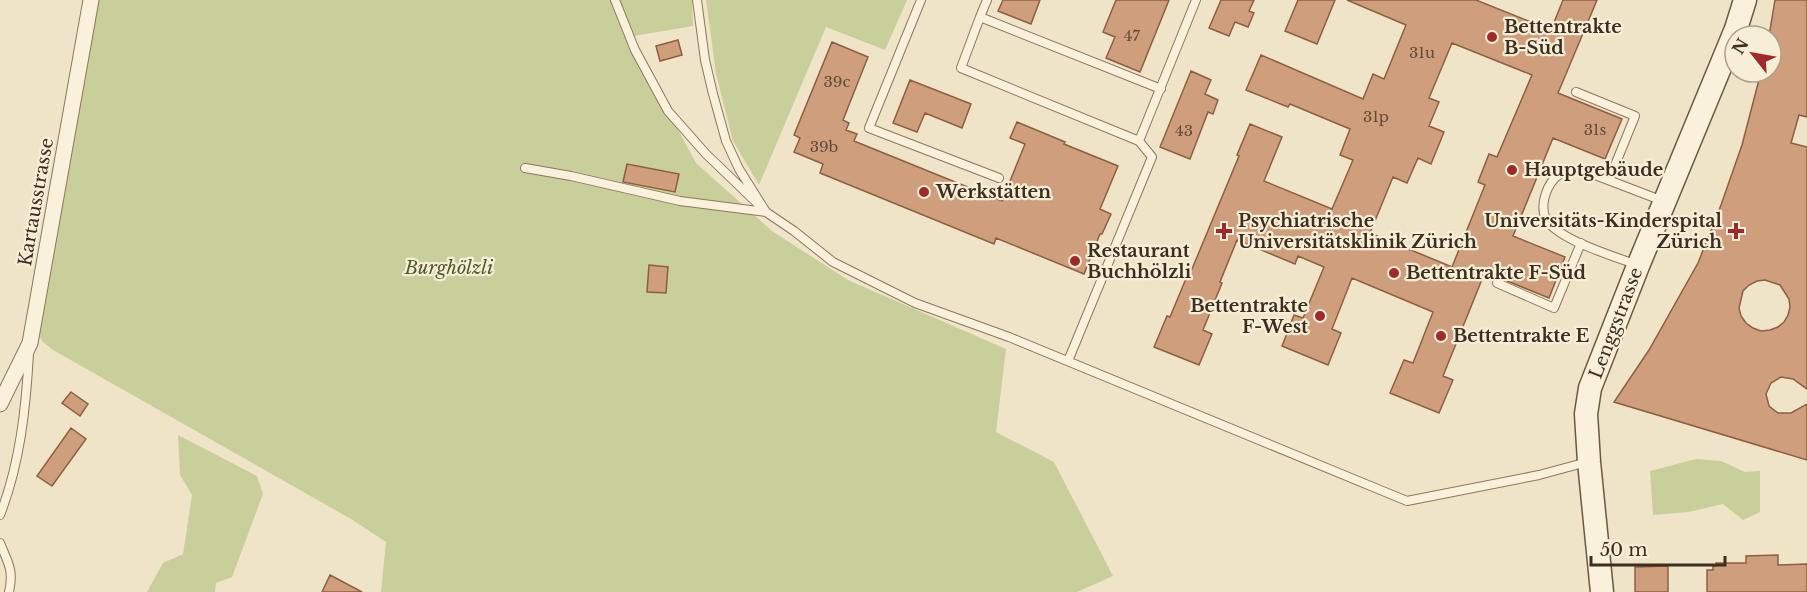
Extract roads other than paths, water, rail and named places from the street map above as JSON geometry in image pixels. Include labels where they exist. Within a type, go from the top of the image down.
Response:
[{"type":"street","name":"Kartausstrasse","points":[[0,404],[30,343],[91,0]]},
{"type":"street","name":"Lenggstrasse","points":[[1602,592],[1586,414],[1590,388],[1736,29],[1745,0]]},
{"type":"lane","points":[[615,0],[635,50],[668,111],[706,154],[766,213],[794,231],[833,262],[915,303],[1009,337],[1407,501],[1539,475],[1589,462]]},
{"type":"lane","points":[[697,0],[705,60],[726,141],[739,170],[766,213]]},
{"type":"lane","points":[[921,0],[869,128],[999,178]]},
{"type":"lane","points":[[987,0],[961,68],[1139,141],[1152,157],[1068,361]]},
{"type":"lane","points":[[1139,141],[1196,0]]},
{"type":"lane","points":[[980,17],[1161,89]]},
{"type":"lane","points":[[1576,92],[1635,116],[1609,180]]},
{"type":"lane","points":[[525,168],[680,201],[766,213]]},
{"type":"lane","points":[[1638,266],[1557,231],[1546,219],[1543,204],[1546,194],[1555,177],[1569,170],[1582,170],[1664,202]]},
{"type":"lane","points":[[1497,284],[1554,308],[1581,243]]},
{"type":"lane","points":[[0,515],[19,452],[27,392],[30,343]]},
{"type":"lane","points":[[0,543],[10,564],[12,578],[9,592]]},
{"type":"place","name":"Bettentrakte B-Süd","points":[[1492,37]]},
{"type":"place","name":"Hauptgebäude","points":[[1512,170]]},
{"type":"place","name":"Werkstätten","points":[[924,192]]},
{"type":"place","name":"Psychiatrische Universitätsklinik Zürich","points":[[1224,231]]},
{"type":"place","name":"Universitäts-Kinderspital Zürich","points":[[1736,231]]},
{"type":"place","name":"Restaurant Buchhölzli","points":[[1075,261]]},
{"type":"place","name":"Bettentrakte F-Süd","points":[[1394,273]]},
{"type":"place","name":"Bettentrakte F-West","points":[[1320,316]]},
{"type":"place","name":"Bettentrakte E","points":[[1441,336]]},
{"type":"park label","name":"Burghölzli","points":[[449,268]]}]
